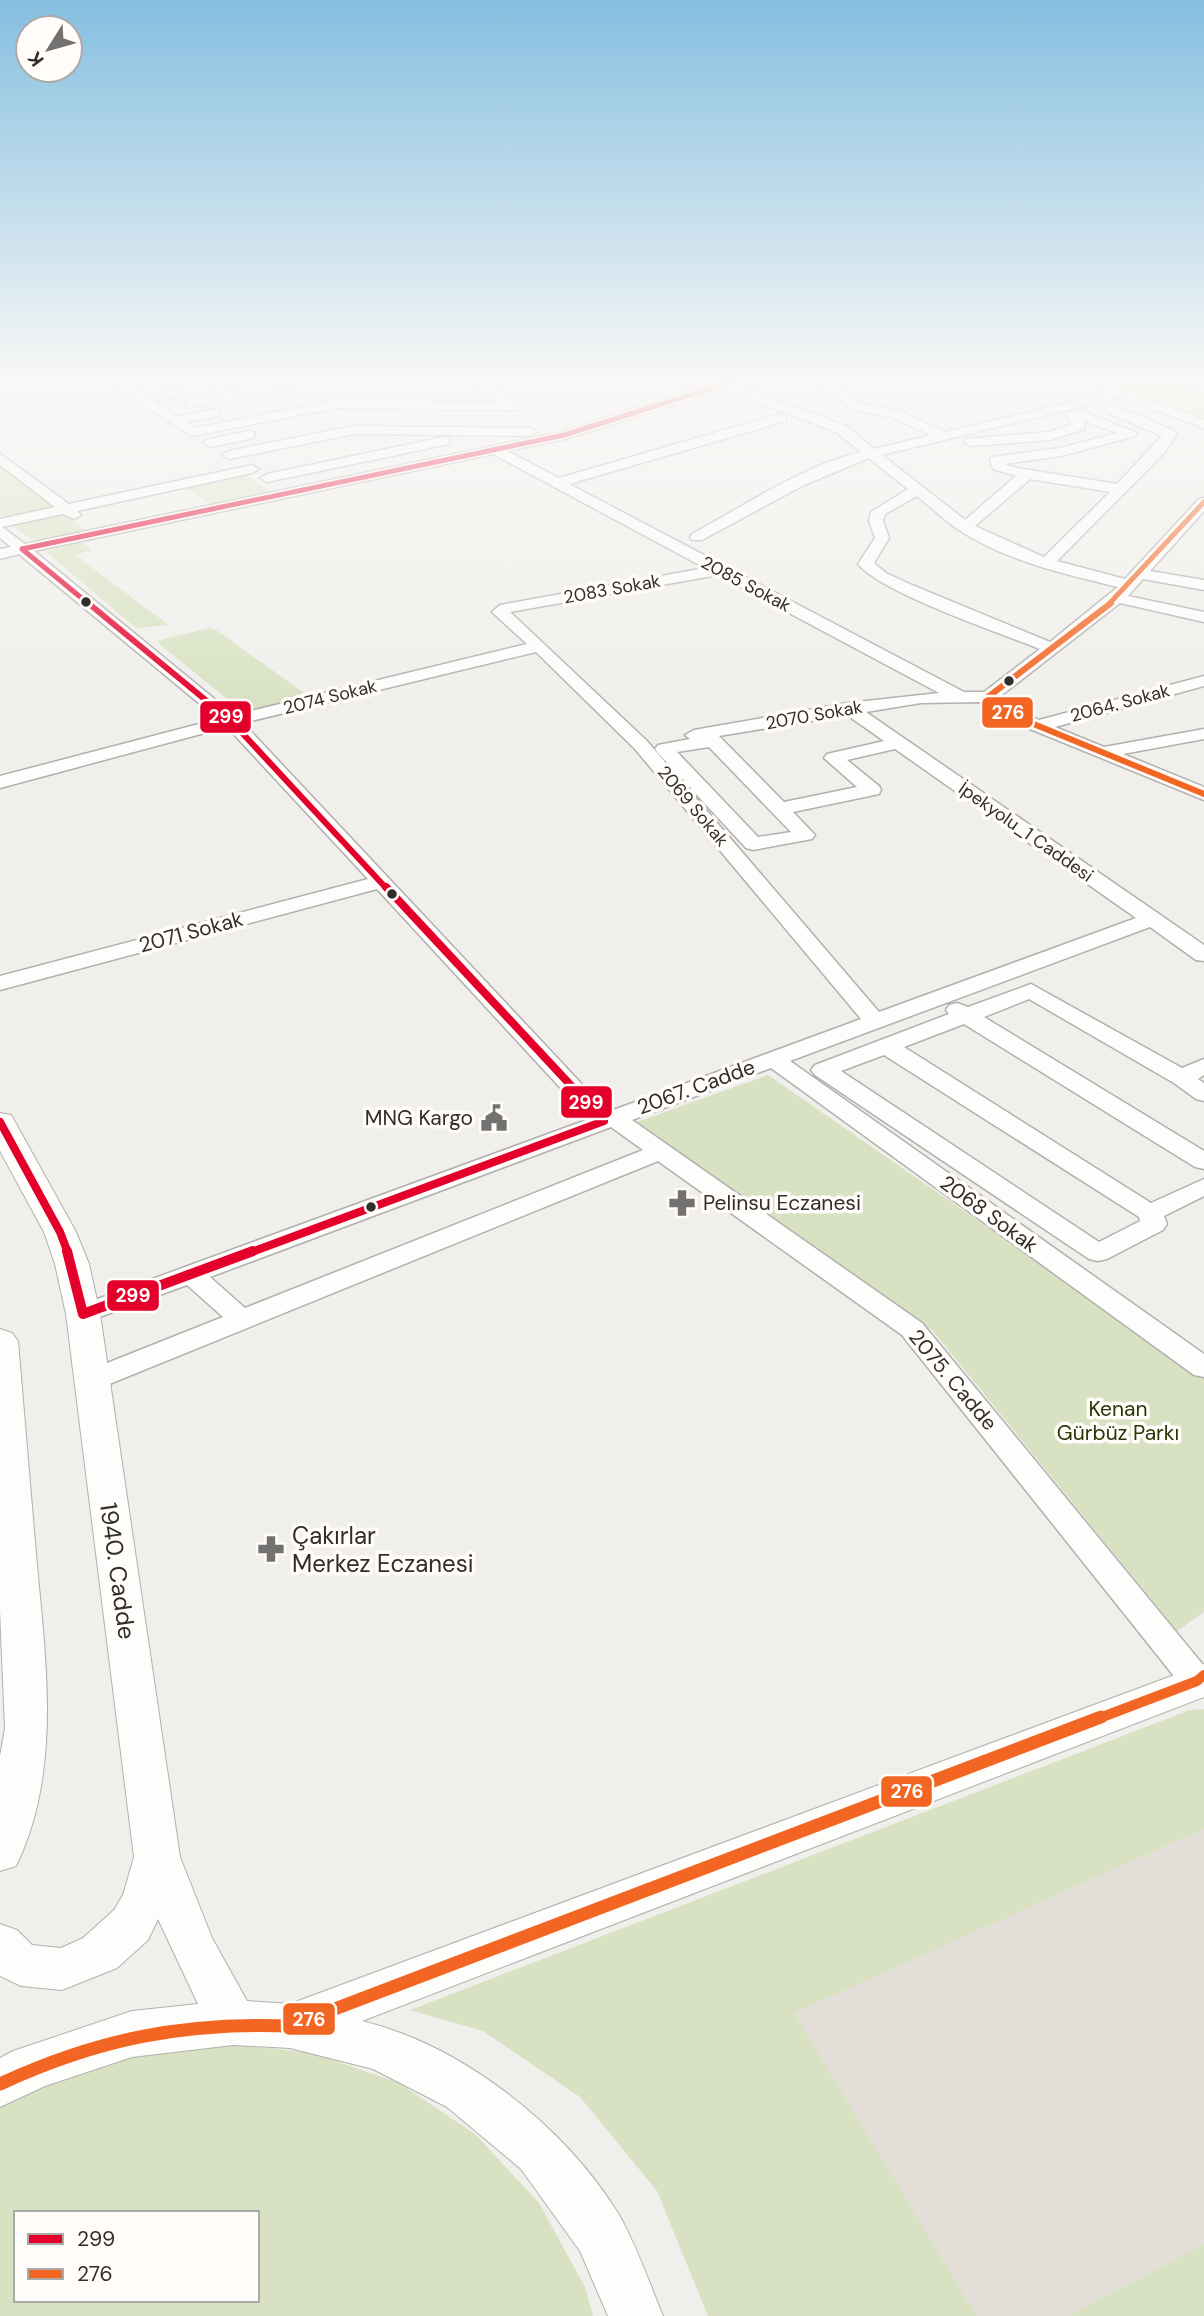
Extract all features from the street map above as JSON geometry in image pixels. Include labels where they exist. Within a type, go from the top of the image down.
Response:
[{"type":"main road","name":"1940. Cadde","points":[[0,1122],[60,1232],[72,1264],[83,1314],[157,1857],[192,1946],[233,2023]]},
{"type":"main road","points":[[0,1340],[10,1606],[26,1728],[14,1810],[0,1852]]},
{"type":"main road","points":[[290,2026],[1202,1679]]},
{"type":"main road","points":[[0,1945],[21,1965],[62,1969],[100,1953],[131,1925],[145,1898],[157,1857]]},
{"type":"main road","points":[[0,2084],[31,2067],[132,2034],[233,2023],[290,2026],[381,2048],[465,2090],[539,2151],[599,2232],[636,2316]]},
{"type":"street","points":[[41,490],[101,533]]},
{"type":"street","points":[[0,523],[155,490]]},
{"type":"street","points":[[181,490],[211,509]]},
{"type":"street","points":[[286,490],[290,493]]},
{"type":"street","points":[[0,554],[304,490]]},
{"type":"street","name":"2085 Sokak","points":[[570,490],[960,696]]},
{"type":"street","points":[[697,537],[784,490]]},
{"type":"street","points":[[916,490],[878,512],[876,520],[882,538],[866,564],[881,576],[1053,649]]},
{"type":"street","points":[[919,490],[965,527],[1002,547],[1046,562],[1135,580],[1204,585]]},
{"type":"street","points":[[965,527],[1008,490]]},
{"type":"street","points":[[1046,562],[1119,490]]},
{"type":"street","points":[[1204,502],[1117,598],[988,697],[1005,712],[1204,794]]},
{"type":"street","name":"2075. Cadde","points":[[0,531],[231,720],[381,882],[609,1120],[661,1151],[912,1329],[1202,1679]]},
{"type":"street","name":"2083 Sokak","points":[[506,608],[719,570]]},
{"type":"street","points":[[1117,598],[1204,617]]},
{"type":"street","name":"2069 Sokak","points":[[506,608],[500,612],[641,745],[875,1021]]},
{"type":"street","name":"2074 Sokak","points":[[0,782],[231,720],[539,646]]},
{"type":"street","name":"2064. Sokak","points":[[1037,726],[1204,681]]},
{"type":"street","name":"2070 Sokak","points":[[641,745],[709,737],[848,708],[921,698],[988,697]]},
{"type":"street","name":"İpekyolu_1 Caddesi","points":[[848,708],[1204,955]]},
{"type":"street","points":[[1104,752],[1204,734]]},
{"type":"street","points":[[709,737],[806,835],[753,844],[664,749],[709,737]]},
{"type":"street","points":[[780,809],[872,790],[833,758],[898,743]]},
{"type":"street","name":"2071 Sokak","points":[[0,983],[381,882]]},
{"type":"street","name":"2067. Cadde","points":[[83,1314],[1152,919]]},
{"type":"street","points":[[886,1046],[1150,1213],[1154,1224],[1098,1253],[823,1070],[886,1046],[966,1016],[1031,991],[1182,1078],[1204,1094]]},
{"type":"street","points":[[937,998],[1204,1162]]},
{"type":"street","name":"2068 Sokak","points":[[773,1059],[1204,1368]]},
{"type":"street","points":[[1182,1078],[1204,1066]]},
{"type":"street","points":[[92,1380],[661,1151]]},
{"type":"street","points":[[1150,1213],[1204,1186]]},
{"type":"street","points":[[191,1274],[242,1320]]},
{"type":"shaded area","points":[[1204,1829],[1204,2244],[1068,2316],[977,2316],[793,2013]]},
{"type":"green space","points":[[0,490],[34,490],[57,508],[7,519],[0,513]]},
{"type":"green space","points":[[189,490],[274,492],[213,505]]},
{"type":"green space","points":[[62,513],[86,530],[34,541],[10,524]]},
{"type":"green space","points":[[82,542],[92,550],[75,555],[169,625],[136,628],[45,551]]},
{"type":"green space","points":[[209,628],[216,630],[311,698],[244,713],[156,641]]},
{"type":"green space","name":"Kenan Gürbüz Parkı","points":[[768,1075],[1204,1377],[1204,1612],[1177,1631],[932,1330],[637,1122]]},
{"type":"green space","points":[[1204,1709],[1204,1829],[794,2013],[977,2316],[708,2316],[657,2191],[580,2097],[483,2031],[410,2010],[1190,1710]]},
{"type":"green space","points":[[222,2043],[313,2053],[399,2083],[475,2134],[539,2203],[585,2287],[593,2316],[0,2316],[0,2104],[32,2086],[127,2054]]},
{"type":"green space","points":[[1204,2244],[1204,2316],[1068,2316]]},
{"type":"transit line","name":"299","points":[[22,549],[302,490]]},
{"type":"transit line","name":"276","points":[[1204,502],[1117,598],[988,697],[994,705],[1014,716],[1204,794]]},
{"type":"transit line","name":"299","points":[[0,1122],[60,1232],[72,1264],[83,1314],[604,1121],[231,721],[22,549]]},
{"type":"transit line","name":"276","points":[[0,2084],[70,2054],[141,2035],[214,2026],[290,2026],[1197,1681],[1204,1675]]},
{"type":"place","name":"MNG Kargo","points":[[494,1118]]},
{"type":"place","name":"Pelinsu Eczanesi","points":[[682,1203]]},
{"type":"place","name":"Çakırlar Merkez Eczanesi","points":[[271,1549]]}]
